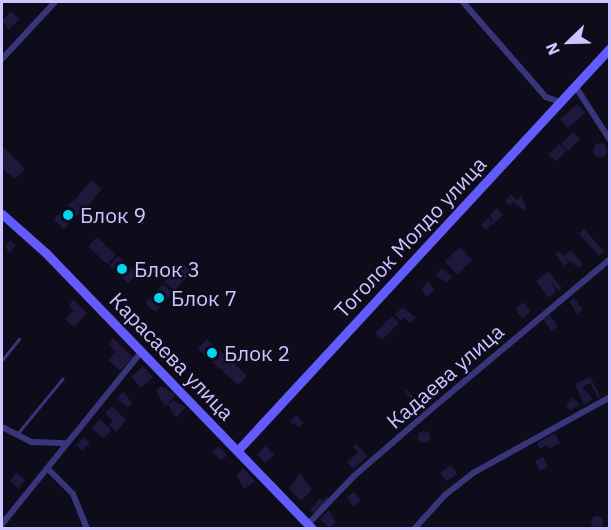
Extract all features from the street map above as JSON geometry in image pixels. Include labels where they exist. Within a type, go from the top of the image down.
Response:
[{"type":"street","points":[[2,59],[55,2]]},
{"type":"street","points":[[463,2],[546,97],[560,102]]},
{"type":"street","name":"Тоголок Молдо улица","points":[[238,450],[609,48]]},
{"type":"street","points":[[575,86],[609,140]]},
{"type":"street","name":"Карасаева улица","points":[[2,214],[142,351],[310,526]]},
{"type":"street","name":"Кадаева улица","points":[[310,526],[396,440],[609,259]]},
{"type":"street","points":[[2,524],[142,351]]},
{"type":"street","points":[[415,528],[445,495],[473,473],[609,397]]},
{"type":"street","points":[[2,427],[32,442],[67,443]]},
{"type":"street","points":[[48,469],[73,494],[87,528]]},
{"type":"lane","points":[[2,360],[19,339]]},
{"type":"lane","points":[[17,434],[63,378]]},
{"type":"building","points":[[11,11],[19,19],[9,30],[2,21]]},
{"type":"building","points":[[577,104],[585,113],[568,128],[560,119]]},
{"type":"building","points":[[573,132],[580,139],[568,151],[561,144]]},
{"type":"building","points":[[600,143],[605,145],[607,150],[605,155],[600,157],[595,155],[593,150],[595,145]]},
{"type":"building","points":[[559,144],[566,151],[555,162],[548,155]]},
{"type":"building","points":[[2,146],[25,169],[15,179],[2,168]]},
{"type":"building","points":[[91,180],[102,189],[85,210],[74,201]]},
{"type":"building","points":[[511,194],[517,200],[521,195],[526,208],[523,210],[513,202],[510,205],[505,201]]},
{"type":"building","name":"Блок 9","points":[[73,200],[83,210],[64,229],[54,219]]},
{"type":"building","points":[[497,208],[503,215],[486,230],[481,225],[488,218],[493,223],[490,215]]},
{"type":"building","points":[[584,229],[604,251],[599,256],[579,234]]},
{"type":"building","points":[[97,237],[116,255],[107,264],[88,247]]},
{"type":"building","points":[[10,240],[16,245],[9,253],[2,241],[6,245]]},
{"type":"building","points":[[460,247],[472,260],[457,274],[445,261]]},
{"type":"building","points":[[571,250],[583,264],[579,268],[565,258],[568,263],[564,266],[555,254],[560,251],[563,256]]},
{"type":"building","name":"Блок 3","points":[[118,256],[137,274],[128,283],[109,266]]},
{"type":"building","points":[[182,263],[192,272],[174,291],[165,282]]},
{"type":"building","points":[[442,268],[453,277],[446,282],[435,275]]},
{"type":"building","points":[[548,271],[562,288],[559,291],[551,282],[556,292],[549,298],[536,281]]},
{"type":"building","points":[[429,281],[434,290],[427,297],[421,289]]},
{"type":"building","name":"Блок 7","points":[[163,284],[173,293],[155,312],[146,303]]},
{"type":"building","points":[[574,298],[583,310],[577,314],[569,301]]},
{"type":"building","points":[[73,300],[87,313],[74,327],[65,319],[73,311],[69,305]]},
{"type":"building","points":[[523,302],[531,311],[523,318],[515,309]]},
{"type":"building","points":[[403,307],[416,318],[410,323],[404,317],[401,321],[395,314]]},
{"type":"building","points":[[550,315],[558,327],[551,331],[543,319]]},
{"type":"building","points":[[392,316],[399,323],[382,340],[375,333]]},
{"type":"building","points":[[113,338],[133,357],[120,371],[108,360],[116,352],[108,344]]},
{"type":"building","points":[[207,339],[227,357],[220,365],[228,357],[247,376],[238,385],[198,349]]},
{"type":"building","points":[[143,366],[153,377],[141,388],[131,377]]},
{"type":"building","points":[[590,377],[601,397],[598,398],[590,383],[582,387],[593,399],[584,405],[575,384]]},
{"type":"building","points":[[161,386],[176,395],[165,407],[156,391]]},
{"type":"building","points":[[407,390],[423,406],[420,409],[404,393]]},
{"type":"building","points":[[123,391],[132,403],[128,407],[117,399]]},
{"type":"building","points":[[573,397],[579,405],[570,411],[566,405]]},
{"type":"building","points":[[173,400],[186,407],[176,418],[168,405]]},
{"type":"building","points":[[112,406],[126,420],[116,432],[109,425],[113,421],[105,413]]},
{"type":"building","points":[[296,415],[304,423],[299,427],[290,422]]},
{"type":"building","points":[[100,419],[112,430],[104,439],[92,428]]},
{"type":"building","points":[[424,431],[430,437],[424,443],[418,437]]},
{"type":"building","points":[[555,433],[560,443],[549,449],[547,445],[540,449],[537,443]]},
{"type":"building","points":[[83,438],[90,442],[83,451],[76,445]]},
{"type":"building","points":[[356,444],[368,456],[353,469],[347,462],[358,452],[353,446]]},
{"type":"building","points":[[218,446],[227,455],[222,461],[212,452]]},
{"type":"building","points":[[266,446],[274,455],[265,463],[257,454]]},
{"type":"building","points":[[543,457],[548,467],[540,471],[535,461]]},
{"type":"building","points":[[451,465],[457,474],[446,481],[440,472]]},
{"type":"building","points":[[243,468],[255,481],[244,489],[236,475]]},
{"type":"building","points":[[16,472],[25,480],[19,489],[10,481]]},
{"type":"building","points":[[300,473],[312,490],[301,501],[289,489]]},
{"type":"building","points":[[354,492],[361,501],[354,506],[347,498]]},
{"type":"building","points":[[327,496],[329,499],[314,514],[310,510],[320,498],[323,500]]},
{"type":"building","points":[[329,510],[336,522],[329,528],[320,519]]},
{"type":"building","points":[[597,516],[603,522],[597,528],[591,522]]},
{"type":"place","name":"Блок 9","points":[[68,215]]},
{"type":"place","name":"Блок 3","points":[[122,269]]},
{"type":"place","name":"Блок 7","points":[[159,298]]},
{"type":"place","name":"Блок 2","points":[[212,353]]}]
